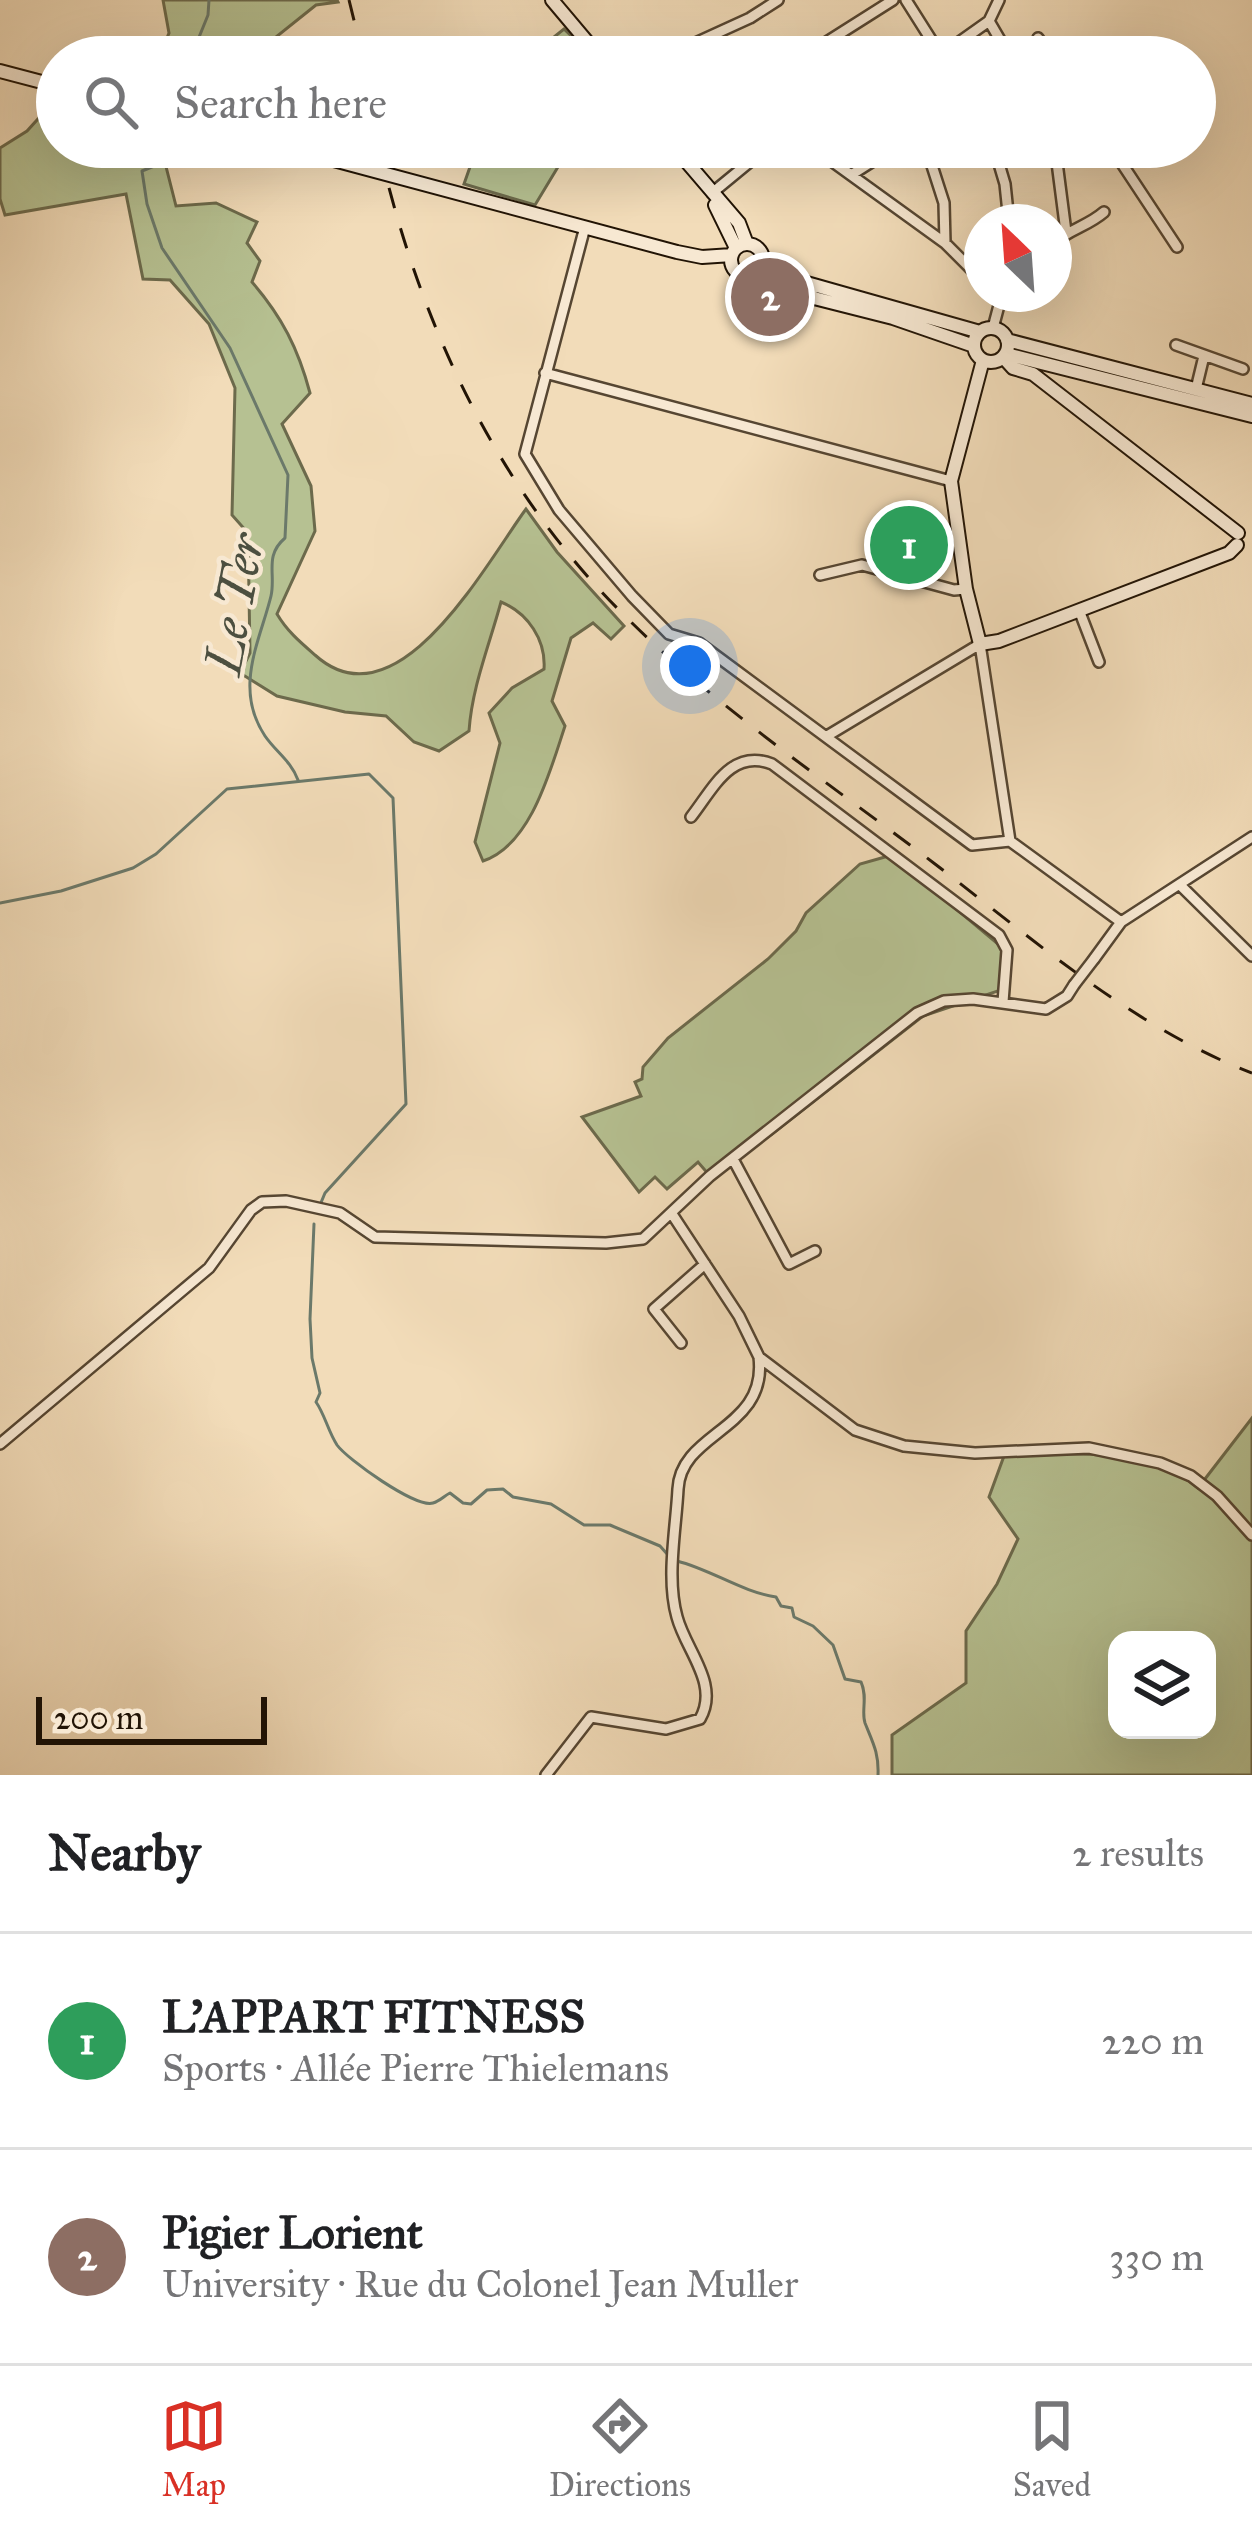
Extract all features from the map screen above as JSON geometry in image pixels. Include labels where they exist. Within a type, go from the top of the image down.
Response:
[{"type":"main road","points":[[552,0],[582,36]]},
{"type":"main road","points":[[0,71],[36,80]]},
{"type":"main road","points":[[366,168],[702,257],[759,249],[760,266]]},
{"type":"main road","points":[[691,168],[712,193],[745,276],[760,266]]},
{"type":"main road","points":[[760,266],[796,280],[987,330],[1013,368],[1034,374],[1245,539],[1229,553],[999,641],[980,644],[966,589],[951,481],[983,360]]},
{"type":"main road","points":[[760,266],[814,298],[974,346],[983,360],[994,362],[1005,350]]},
{"type":"main road","points":[[974,346],[987,330]]},
{"type":"main road","points":[[1005,350],[1196,388],[1252,404]]},
{"type":"main road","points":[[1005,350],[1252,416]]},
{"type":"street","points":[[712,36],[778,0]]},
{"type":"street","points":[[842,36],[893,0]]},
{"type":"street","points":[[969,36],[989,21],[999,0]]},
{"type":"street","points":[[910,1],[929,36]]},
{"type":"street","points":[[989,21],[998,36]]},
{"type":"street","points":[[712,193],[742,168]]},
{"type":"street","points":[[841,168],[964,262]]},
{"type":"street","points":[[851,175],[862,168]]},
{"type":"street","points":[[933,168],[944,202],[945,244]]},
{"type":"street","points":[[1000,168],[1007,204]]},
{"type":"street","points":[[1059,168],[1065,204]]},
{"type":"street","points":[[1125,168],[1177,247]]},
{"type":"street","points":[[1072,230],[1088,226],[1104,212]]},
{"type":"street","points":[[585,227],[526,459],[559,510],[669,634],[699,643],[972,845],[1010,841],[1121,922]]},
{"type":"street","points":[[987,330],[993,312]]},
{"type":"street","points":[[1176,345],[1243,369]]},
{"type":"street","points":[[1196,388],[1204,356]]},
{"type":"street","points":[[545,373],[951,481]]},
{"type":"street","points":[[820,575],[862,565],[954,590],[966,589]]},
{"type":"street","points":[[1079,610],[1100,662]]},
{"type":"street","points":[[827,736],[980,644],[1010,841]]},
{"type":"street","points":[[691,817],[730,766],[753,758],[772,764],[994,930],[1006,950],[1003,1002]]},
{"type":"street","points":[[0,1444],[209,1268],[250,1210],[262,1202],[286,1201],[340,1213],[375,1237],[606,1243],[643,1239],[733,1159],[917,1013],[952,1000],[1053,1007],[1121,922],[1252,837]]},
{"type":"street","points":[[1180,885],[1252,956]]},
{"type":"street","points":[[733,1159],[789,1264],[815,1251]]},
{"type":"street","points":[[672,1214],[760,1357],[854,1430],[904,1446],[975,1453],[1089,1448],[1160,1463],[1190,1476],[1217,1496],[1252,1534]]},
{"type":"street","points":[[681,1343],[653,1309],[705,1264]]},
{"type":"street","points":[[546,1775],[591,1717],[666,1730],[700,1719],[708,1706],[705,1682],[677,1618],[673,1592],[679,1476],[690,1456],[722,1431],[758,1392],[760,1357]]},
{"type":"green space","points":[[163,0],[338,2],[316,5],[277,36],[169,33]]},
{"type":"green space","points":[[36,121],[36,168],[166,168],[176,206],[216,203],[257,222],[247,243],[260,261],[252,282],[288,334],[310,393],[282,424],[311,486],[315,531],[277,614],[315,655],[346,672],[377,671],[407,656],[463,599],[526,509],[557,552],[624,626],[611,639],[593,623],[571,638],[552,701],[565,726],[553,764],[526,823],[500,852],[483,861],[475,842],[500,743],[489,713],[512,688],[544,669],[542,648],[533,629],[501,602],[477,682],[469,731],[439,751],[414,742],[386,716],[277,696],[240,673],[250,653],[248,533],[232,515],[235,388],[209,324],[170,280],[143,279],[126,194],[5,215],[0,199],[0,148]]},
{"type":"green space","points":[[470,168],[557,168],[535,205],[464,184]]},
{"type":"green space","points":[[892,855],[1004,949],[1001,990],[923,1016],[772,1134],[710,1176],[698,1162],[667,1189],[655,1177],[639,1192],[582,1117],[641,1096],[635,1082],[642,1079],[643,1067],[668,1038],[768,959],[796,931],[806,913],[860,864]]},
{"type":"green space","points":[[1252,1418],[1252,1775],[892,1775],[892,1735],[966,1683],[966,1631],[997,1584],[1018,1539],[989,1497],[1004,1456],[1105,1455],[1178,1474],[1198,1488]]},
{"type":"waterway","name":"Le Ter","points":[[200,36],[209,0]]},
{"type":"waterway","name":"Le Ter","points":[[149,168],[142,171],[147,204],[162,248],[230,348],[288,475],[285,538],[273,558],[271,596],[250,682],[256,718],[298,780]]},
{"type":"waterway","name":"Le Ter","points":[[0,903],[61,891],[133,868],[156,854],[227,789],[369,774],[393,798],[406,1104],[325,1193],[320,1205]]},
{"type":"waterway","name":"Le Ter","points":[[314,1224],[310,1319],[320,1393],[316,1402],[343,1452],[382,1481],[424,1503],[450,1493],[471,1504],[487,1490],[503,1489],[513,1497],[551,1504],[584,1525],[610,1525],[660,1546],[668,1555]]},
{"type":"waterway","name":"Le Ter","points":[[677,1561],[776,1597],[781,1606],[792,1608],[794,1617],[813,1626],[833,1645],[845,1679],[861,1682],[878,1775]]},
{"type":"railway","points":[[349,0],[358,36]]},
{"type":"railway","points":[[384,168],[415,273],[466,394],[533,507],[617,608],[731,710],[1086,980],[1167,1032],[1252,1073]]},
{"type":"place","name":"Pigier Lorient","points":[[770,297]]},
{"type":"place","name":"L'APPART FITNESS","points":[[909,545]]}]
